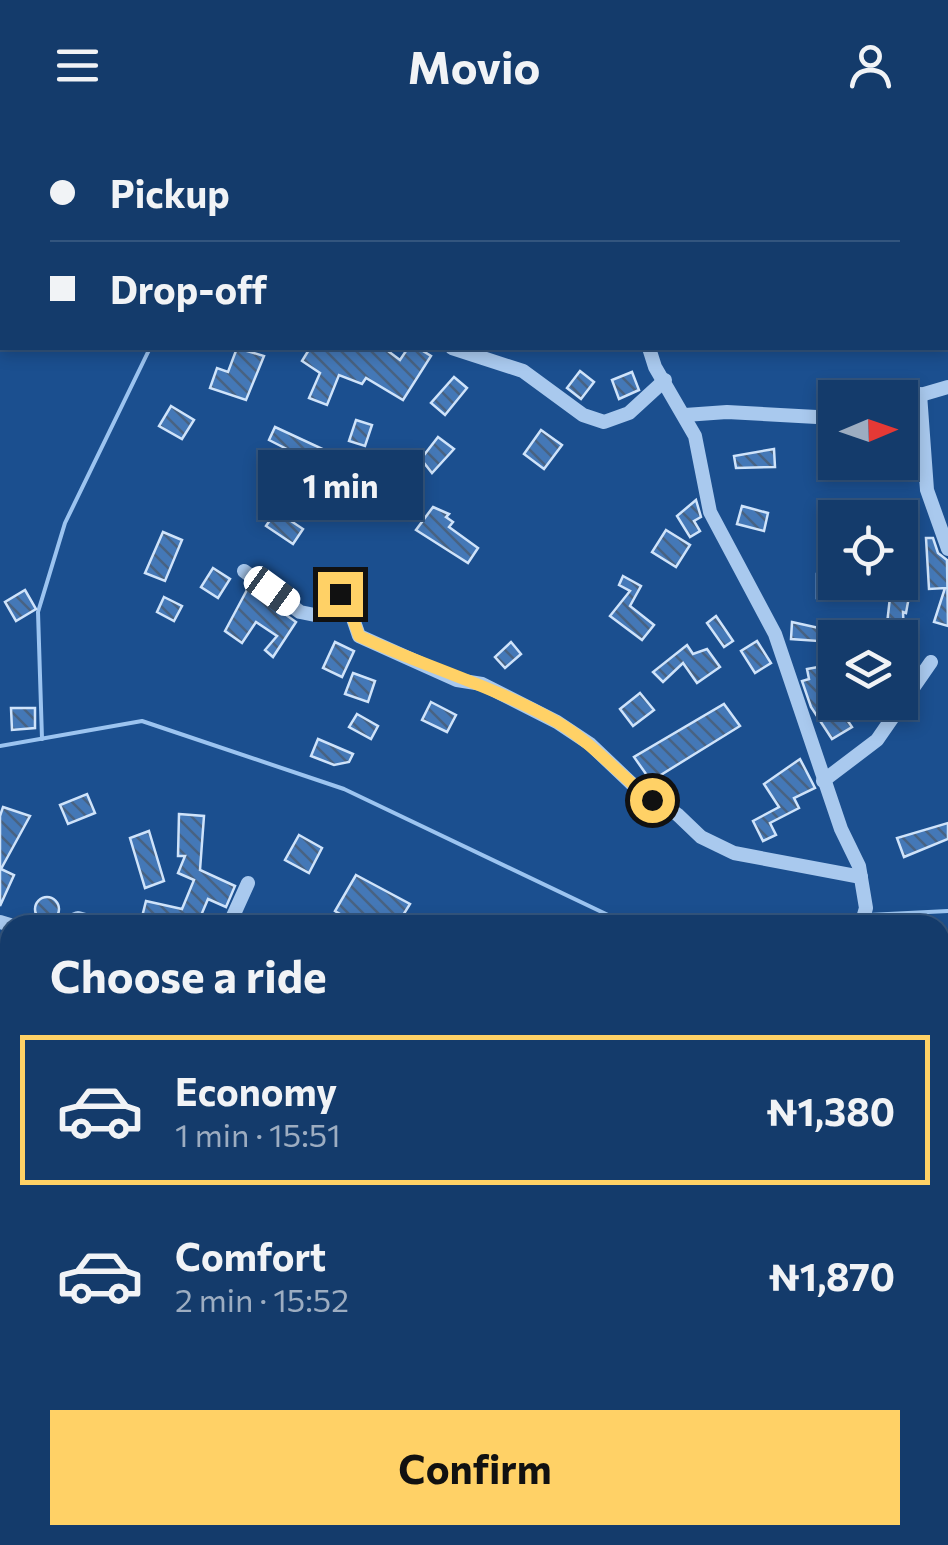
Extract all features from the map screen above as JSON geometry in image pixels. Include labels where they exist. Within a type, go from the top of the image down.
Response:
[{"type":"street","points":[[458,350],[522,371],[582,416],[604,422],[628,413],[666,380]]},
{"type":"street","points":[[650,350],[695,436],[710,512],[765,610],[861,877],[863,915]]},
{"type":"street","points":[[948,388],[920,394],[924,470],[948,549]]},
{"type":"street","points":[[686,415],[727,412],[818,417]]},
{"type":"street","points":[[244,571],[300,612],[315,615],[340,594],[347,601],[359,636],[457,680],[482,684],[557,722],[590,744],[631,784],[678,815],[701,837],[734,854],[861,877]]},
{"type":"street","points":[[824,780],[877,740],[931,662]]},
{"type":"street","points":[[234,915],[248,883]]},
{"type":"building","points":[[236,350],[264,356],[246,400],[210,388],[217,368],[228,372]]},
{"type":"building","points":[[309,350],[387,350],[400,360],[407,350],[421,350],[431,356],[403,400],[366,378],[362,384],[339,375],[327,405],[309,398],[320,373],[302,361]]},
{"type":"building","points":[[580,371],[594,382],[581,399],[567,388]]},
{"type":"building","points":[[632,372],[639,390],[619,399],[612,380]]},
{"type":"building","points":[[454,377],[467,388],[445,415],[431,403]]},
{"type":"building","points":[[171,406],[194,420],[182,439],[159,426]]},
{"type":"building","points":[[356,420],[372,425],[365,446],[349,441]]},
{"type":"building","points":[[275,427],[355,464],[336,505],[318,497],[330,471],[269,440]]},
{"type":"building","points":[[541,430],[562,445],[544,469],[524,454]]},
{"type":"building","points":[[438,437],[454,449],[432,473],[421,459]]},
{"type":"building","points":[[774,449],[775,467],[736,468],[734,456]]},
{"type":"building","points":[[696,500],[701,517],[694,521],[700,531],[690,537],[677,516]]},
{"type":"building","points":[[742,506],[768,513],[764,531],[737,524]]},
{"type":"building","points":[[433,507],[449,514],[446,517],[453,522],[449,527],[478,548],[468,563],[416,530]]},
{"type":"building","points":[[276,511],[303,529],[293,544],[266,526]]},
{"type":"building","points":[[666,530],[690,545],[676,567],[652,552]]},
{"type":"building","points":[[163,532],[182,540],[165,581],[145,573]]},
{"type":"building","points":[[926,538],[933,538],[938,553],[947,560],[948,626],[934,622],[945,588],[929,589]]},
{"type":"building","points":[[213,568],[230,579],[218,598],[201,587]]},
{"type":"building","points":[[623,576],[641,586],[630,606],[654,625],[642,640],[610,616],[630,591],[619,585]]},
{"type":"building","points":[[248,588],[296,622],[273,657],[265,650],[277,636],[256,622],[242,643],[225,631]]},
{"type":"building","points":[[25,590],[36,609],[16,621],[5,602]]},
{"type":"building","points":[[164,597],[182,606],[174,621],[157,612]]},
{"type":"building","points":[[890,600],[908,600],[903,620],[887,620]]},
{"type":"building","points":[[716,616],[733,641],[724,647],[707,623]]},
{"type":"building","points":[[792,622],[818,628],[818,641],[791,639]]},
{"type":"building","points":[[757,641],[771,663],[755,673],[741,651]]},
{"type":"building","points":[[335,642],[354,651],[342,677],[323,668]]},
{"type":"building","points":[[511,642],[521,654],[505,668],[495,657]]},
{"type":"building","points":[[687,645],[693,654],[707,649],[720,667],[697,683],[683,663],[663,682],[653,672]]},
{"type":"building","points":[[818,667],[818,718],[802,681],[809,679],[807,669]]},
{"type":"building","points":[[353,673],[375,681],[368,702],[345,694]]},
{"type":"building","points":[[640,693],[654,710],[633,726],[620,709]]},
{"type":"building","points":[[431,702],[456,715],[447,732],[422,720]]},
{"type":"building","points":[[724,704],[740,726],[651,781],[634,757]]},
{"type":"building","points":[[11,708],[35,708],[35,728],[12,730]]},
{"type":"building","points":[[357,714],[378,726],[371,739],[349,727]]},
{"type":"building","points":[[820,720],[847,720],[852,727],[832,739]]},
{"type":"building","points":[[318,739],[353,754],[349,762],[334,765],[311,756]]},
{"type":"building","points":[[800,759],[815,788],[794,798],[799,808],[770,823],[776,835],[763,841],[753,821],[779,807],[764,784]]},
{"type":"building","points":[[87,794],[95,813],[68,824],[60,805]]},
{"type":"building","points":[[3,807],[30,816],[1,869],[14,875],[0,906],[0,816]]},
{"type":"building","points":[[179,814],[204,816],[200,870],[235,886],[226,907],[208,899],[201,915],[142,915],[146,901],[182,909],[194,880],[178,873],[185,856],[178,856]]},
{"type":"building","points":[[948,823],[948,839],[904,857],[897,838]]},
{"type":"building","points":[[149,831],[164,881],[145,888],[130,838]]},
{"type":"building","points":[[299,835],[322,848],[309,873],[285,860]]},
{"type":"building","points":[[356,875],[410,904],[403,915],[342,915],[335,911]]},
{"type":"building","points":[[42,898],[52,898],[58,904],[58,915],[36,914],[36,904]]},
{"type":"waterway","points":[[42,739],[38,612],[65,523],[149,350]]},
{"type":"waterway","points":[[0,746],[142,721],[344,789],[608,915]]},
{"type":"waterway","points":[[868,915],[948,911]]},
{"type":"route","points":[[340,594],[347,601],[359,636],[457,680],[482,684],[557,722],[590,744],[652,800]]}]
